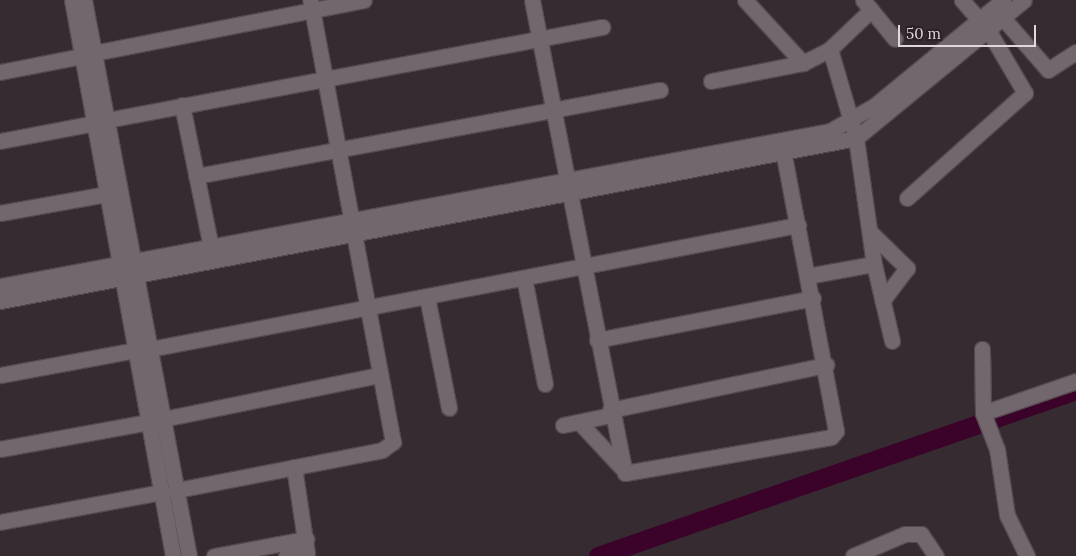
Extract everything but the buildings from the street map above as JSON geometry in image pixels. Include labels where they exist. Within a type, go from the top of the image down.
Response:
[{"type":"street","points":[[72,0],[88,54],[170,491],[189,556]]},
{"type":"street","points":[[84,0],[88,54]]},
{"type":"street","points":[[0,72],[311,5],[364,0]]},
{"type":"street","points":[[532,0],[551,110],[622,468]]},
{"type":"street","points":[[745,0],[803,64]]},
{"type":"street","points":[[908,198],[1025,92],[983,25],[962,0]]},
{"type":"street","points":[[0,286],[128,269],[783,148],[856,138],[983,25],[997,6],[1024,0]]},
{"type":"street","points":[[0,522],[294,467],[390,446],[380,375],[311,5]]},
{"type":"street","points":[[711,81],[803,64],[830,49],[867,5],[895,39]]},
{"type":"street","points":[[997,6],[1048,70],[1076,52]]},
{"type":"street","points":[[783,148],[851,122],[983,25]]},
{"type":"street","points":[[0,141],[602,28]]},
{"type":"street","points":[[830,49],[856,138],[874,264],[892,341]]},
{"type":"street","points":[[196,176],[660,90]]},
{"type":"street","points":[[182,106],[211,248]]},
{"type":"street","points":[[101,121],[108,194],[128,269]]},
{"type":"street","points":[[579,422],[628,473],[830,436],[838,427],[783,148]]},
{"type":"street","points":[[0,213],[108,194]]},
{"type":"street","points":[[0,375],[427,297],[798,225]]},
{"type":"street","points":[[870,232],[907,268],[882,301]]},
{"type":"street","points":[[0,301],[211,248],[230,250]]},
{"type":"street","points":[[808,276],[874,264]]},
{"type":"street","points":[[524,278],[545,384]]},
{"type":"street","points":[[427,297],[449,408]]},
{"type":"street","points":[[597,340],[813,298]]},
{"type":"street","points":[[982,349],[984,416],[997,449],[1008,514],[1027,556]]},
{"type":"street","points":[[562,425],[826,366]]},
{"type":"street","points":[[0,449],[380,375]]},
{"type":"street","points":[[984,416],[1076,382]]},
{"type":"street","points":[[286,556],[307,553],[294,467]]},
{"type":"street","points":[[170,491],[173,556]]},
{"type":"street","points":[[853,556],[905,534],[921,534],[936,556]]},
{"type":"street","points":[[214,556],[306,539]]},
{"type":"waterway","points":[[598,556],[1076,390]]}]
